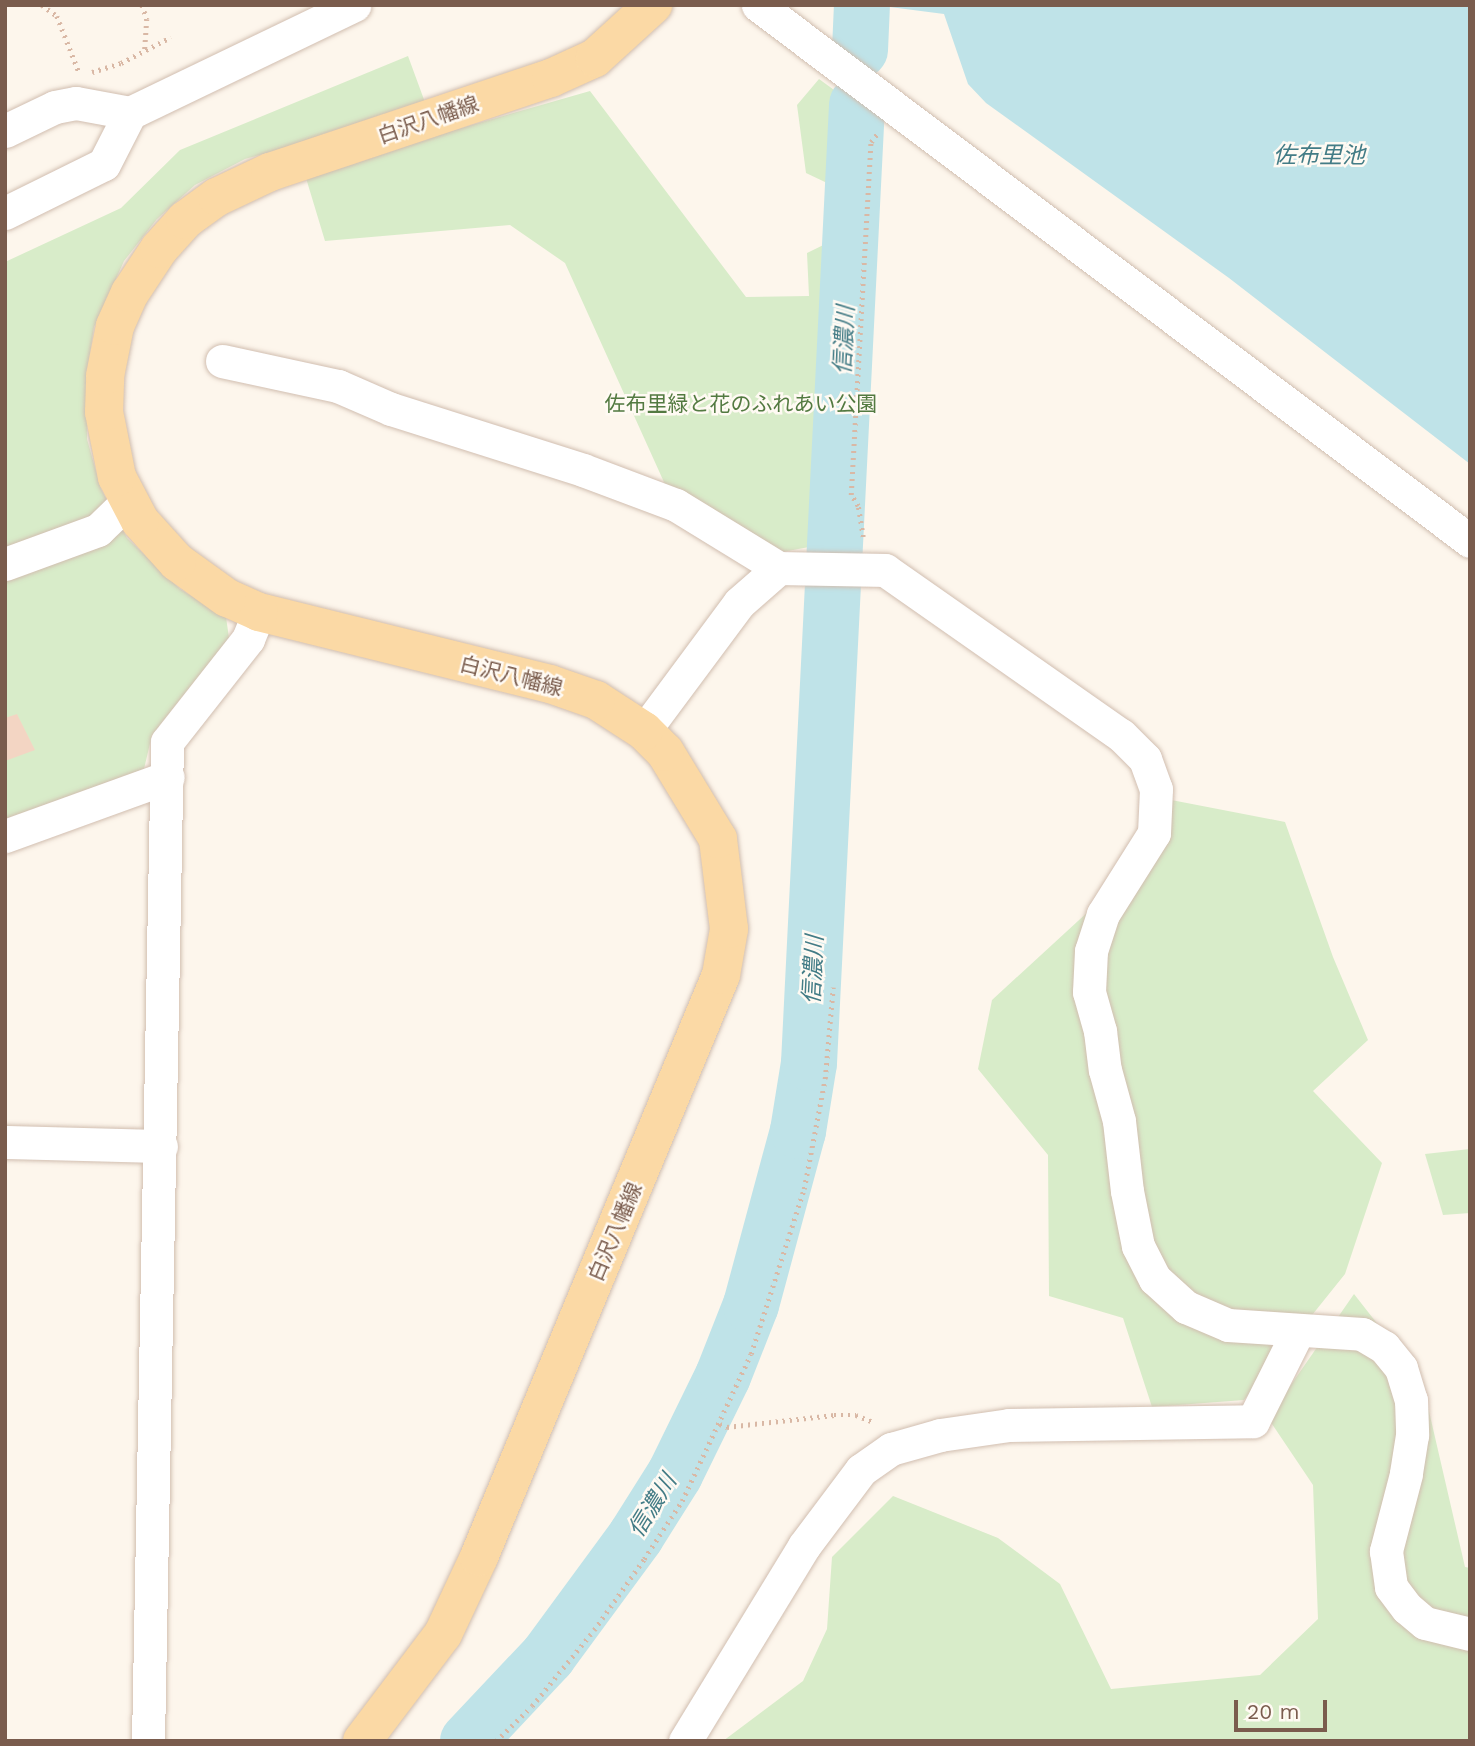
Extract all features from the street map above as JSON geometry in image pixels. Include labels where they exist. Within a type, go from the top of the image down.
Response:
[{"type":"main road","name":"白沢八幡線","points":[[362,1741],[443,1634],[479,1558],[721,975],[729,929],[727,892],[718,839],[684,778],[666,752],[644,732],[596,700],[550,684],[259,612],[227,598],[177,562],[154,540],[128,502],[117,477],[104,412],[105,376],[112,338],[130,293],[159,249],[185,219],[217,197],[270,172],[551,78],[595,58],[653,5]]},
{"type":"street","points":[[5,213],[104,164],[130,113],[354,5]]},
{"type":"street","points":[[758,5],[1470,541]]},
{"type":"street","points":[[5,131],[55,107],[76,103],[96,104],[130,113]]},
{"type":"street","points":[[222,361],[338,386],[391,409],[583,470],[676,505],[779,568],[886,570],[1121,735],[1145,759],[1156,789],[1154,833],[1103,914],[1091,951],[1089,992],[1101,1031],[1105,1070],[1119,1121],[1127,1191],[1138,1246],[1155,1279],[1186,1307],[1228,1325],[1362,1334],[1384,1347],[1401,1368],[1411,1400],[1412,1435],[1406,1474],[1386,1551],[1391,1587],[1406,1608],[1424,1623],[1470,1634]]},
{"type":"street","points":[[5,565],[98,530],[128,502]]},
{"type":"street","points":[[644,732],[740,603],[779,568]]},
{"type":"street","points":[[148,1741],[169,777],[167,742],[248,639],[259,612]]},
{"type":"street","points":[[5,836],[169,777]]},
{"type":"street","points":[[5,1142],[161,1146]]},
{"type":"street","points":[[685,1741],[804,1546],[861,1469],[891,1448],[940,1435],[1009,1426],[1253,1421],[1298,1331]]},
{"type":"path","points":[[42,5],[57,16],[81,76]]},
{"type":"path","points":[[142,5],[147,19],[145,51]]},
{"type":"path","points":[[860,569],[858,506],[851,495],[872,142],[895,109]]},
{"type":"path","points":[[496,1741],[532,1706],[623,1590],[682,1501],[720,1424],[751,1354],[804,1189],[825,1079],[833,987]]},
{"type":"path","points":[[720,1424],[727,1427],[856,1415],[868,1418],[879,1426],[891,1448]]},
{"type":"green space","name":"佐布里緑と花のふれあい公園","points":[[408,56],[437,135],[590,91],[746,297],[809,296],[807,253],[846,234],[846,192],[806,173],[797,105],[819,79],[870,116],[854,340],[825,544],[777,553],[668,491],[565,263],[510,225],[325,241],[296,145],[245,159],[195,185],[157,219],[124,261],[94,327],[87,374],[87,439],[101,489],[127,538],[180,589],[226,617],[229,638],[152,735],[144,769],[5,819],[5,262],[121,208],[180,150]]},
{"type":"green space","points":[[1161,798],[1285,822],[1333,957],[1368,1040],[1313,1091],[1382,1163],[1345,1274],[1244,1400],[1152,1407],[1123,1318],[1049,1296],[1048,1155],[978,1069],[992,1000],[1165,841]]},
{"type":"green space","points":[[1470,1149],[1470,1213],[1443,1215],[1425,1154]]},
{"type":"green space","points":[[1354,1294],[1422,1381],[1465,1567],[1470,1568],[1470,1741],[723,1741],[803,1681],[827,1629],[832,1557],[893,1496],[998,1538],[1060,1584],[1111,1689],[1260,1675],[1318,1619],[1313,1485],[1268,1418]]},
{"type":"water","name":"佐布里池","points":[[833,5],[1470,5],[1470,464],[1229,278],[986,103],[968,84],[944,14],[882,6],[851,19]]},
{"type":"building","points":[[17,714],[35,750],[5,761],[5,718]]},
{"type":"waterway","name":"信濃川","points":[[860,50],[862,5]]},
{"type":"waterway","name":"信濃川","points":[[468,1741],[548,1656],[636,1536],[675,1474],[723,1376],[751,1305],[798,1131],[809,1063],[857,104]]}]
